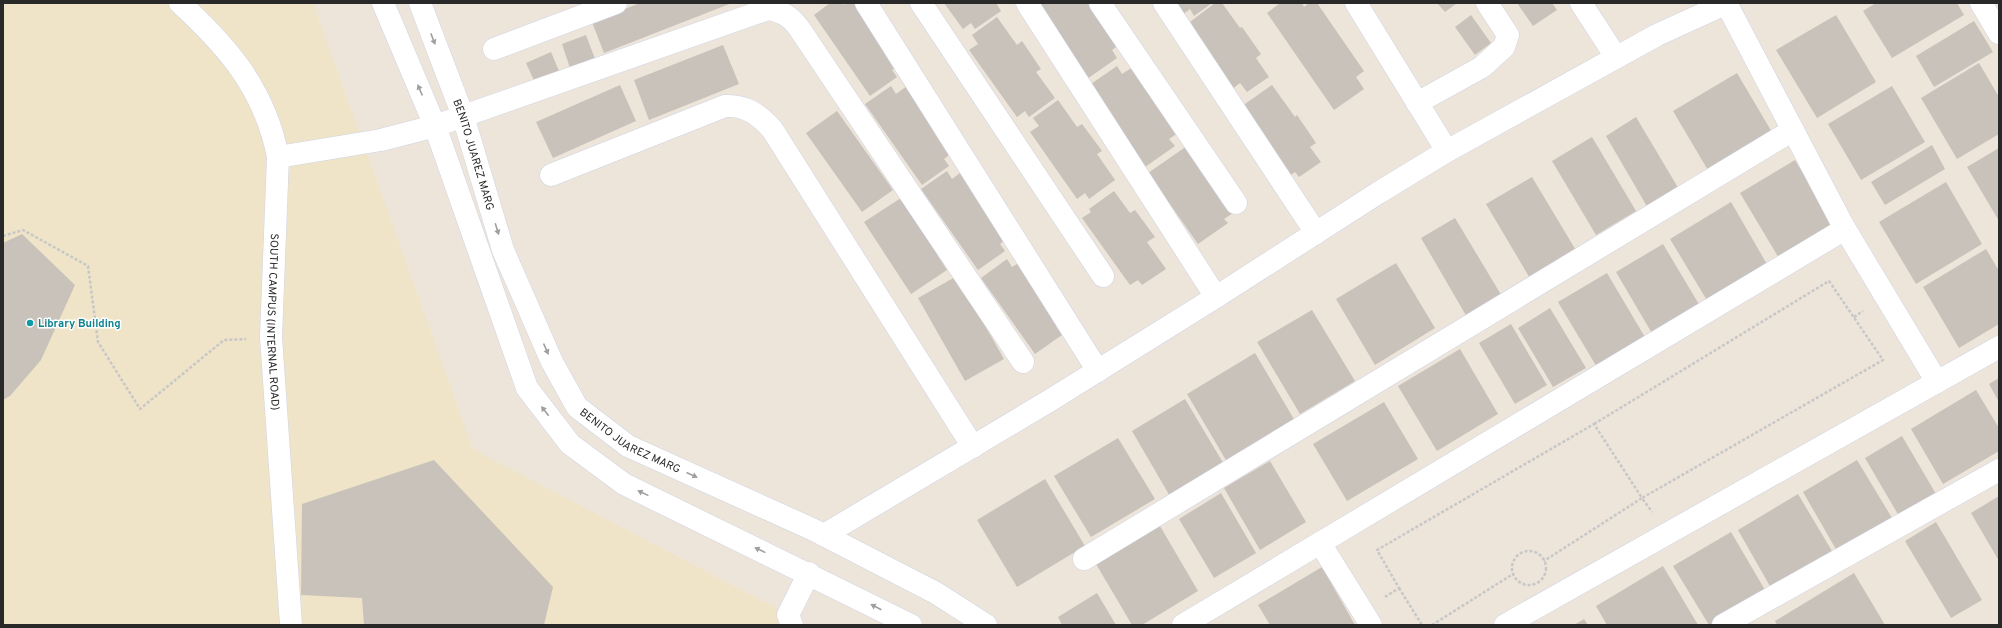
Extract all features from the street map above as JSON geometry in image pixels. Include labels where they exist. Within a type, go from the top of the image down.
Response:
[{"type":"street","name":"SOUTH CAMPUS (INTERNAL ROAD)","points":[[180,3],[208,29],[240,66],[263,107],[273,131],[278,157],[271,337],[291,625]]},
{"type":"street","points":[[383,3],[435,126],[527,388],[570,444],[624,484],[809,573],[911,625]]},
{"type":"street","name":"BENITO JUAREZ MARG","points":[[420,3],[463,116],[503,250],[552,362],[578,407],[628,446],[824,535],[936,593],[986,625]]},
{"type":"street","points":[[494,49],[616,3]]},
{"type":"street","points":[[866,3],[1098,371]]},
{"type":"street","points":[[921,3],[1103,276]]},
{"type":"street","points":[[1027,3],[1216,297]]},
{"type":"street","points":[[1100,3],[1236,203]]},
{"type":"street","points":[[1164,3],[1316,233]]},
{"type":"street","points":[[1356,3],[1447,151]]},
{"type":"street","points":[[1417,103],[1482,67],[1504,47],[1508,36],[1488,3]]},
{"type":"street","points":[[824,535],[1098,371],[1447,151],[1657,35],[1727,3],[1845,229],[1937,382]]},
{"type":"street","points":[[1981,3],[1999,33]]},
{"type":"street","points":[[1589,6],[1616,57]]},
{"type":"street","points":[[278,157],[381,140],[435,126],[768,9],[779,11],[789,16],[799,28],[1023,362]]},
{"type":"street","points":[[552,175],[725,106],[737,105],[750,109],[772,129],[973,447]]},
{"type":"street","points":[[1084,558],[1794,130]]},
{"type":"street","points":[[1183,625],[1845,229]]},
{"type":"street","points":[[1505,625],[1999,347]]},
{"type":"street","points":[[1723,625],[1999,470]]},
{"type":"street","points":[[1320,543],[1367,618]]},
{"type":"street","points":[[792,625],[788,615],[809,573]]},
{"type":"path","points":[[3,236],[23,230],[88,266],[98,342],[140,409],[224,340],[271,337]]},
{"type":"path","points":[[1422,625],[1377,550],[1594,424],[1829,281],[1883,360],[1642,498],[1544,561]]},
{"type":"path","points":[[1594,424],[1642,498]]},
{"type":"path","points":[[1525,552],[1537,553],[1544,561],[1546,567],[1543,577],[1536,584],[1525,584],[1520,582],[1513,574],[1512,568],[1516,558],[1525,552]]},
{"type":"path","points":[[1432,625],[1513,574]]},
{"type":"path","points":[[1367,618],[1399,588]]},
{"type":"shaded area","points":[[3,3],[313,3],[473,449],[808,625],[3,625]]},
{"type":"building","points":[[640,3],[732,3],[604,53],[592,22]]},
{"type":"building","points":[[830,3],[843,3],[844,5],[847,3],[859,3],[901,64],[892,70],[897,77],[870,96],[814,15]]},
{"type":"building","points":[[944,3],[996,3],[1001,11],[975,29],[971,23],[963,29]]},
{"type":"building","points":[[1035,3],[1092,3],[1120,44],[1112,50],[1117,58],[1087,79]]},
{"type":"building","points":[[1173,3],[1212,3],[1194,16],[1190,9],[1182,15]]},
{"type":"building","points":[[1215,3],[1222,3],[1240,28],[1242,27],[1261,54],[1256,58],[1269,77],[1247,92],[1240,83],[1231,90],[1191,34],[1196,31],[1190,22]]},
{"type":"building","points":[[1280,3],[1302,3],[1304,7],[1309,3],[1317,3],[1364,71],[1356,77],[1364,89],[1334,110],[1267,13]]},
{"type":"building","points":[[1437,3],[1457,3],[1445,12]]},
{"type":"building","points":[[1517,3],[1552,3],[1557,10],[1533,26]]},
{"type":"building","points":[[1876,3],[1957,3],[1964,15],[1892,58],[1863,11]]},
{"type":"building","points":[[1471,15],[1491,43],[1475,55],[1455,27]]},
{"type":"building","points":[[1836,15],[1876,82],[1817,118],[1776,50]]},
{"type":"building","points":[[997,17],[1017,45],[1022,41],[1041,69],[1036,72],[1055,98],[1029,117],[1025,111],[1017,117],[969,50],[978,44],[972,35]]},
{"type":"building","points":[[1974,21],[1993,52],[1934,87],[1916,56]]},
{"type":"building","points":[[586,35],[595,59],[570,68],[562,44]]},
{"type":"building","points":[[723,45],[739,84],[649,120],[634,80]]},
{"type":"building","points":[[551,52],[561,76],[537,87],[526,63]]},
{"type":"building","points":[[1979,63],[1999,97],[1999,134],[1957,159],[1921,98]]},
{"type":"building","points":[[1117,66],[1122,74],[1133,67],[1178,133],[1169,139],[1175,146],[1145,167],[1088,86]]},
{"type":"building","points":[[1737,73],[1776,139],[1712,177],[1673,111]]},
{"type":"building","points":[[620,85],[636,121],[553,158],[536,122]]},
{"type":"building","points":[[1272,85],[1295,117],[1297,115],[1316,143],[1310,147],[1321,162],[1299,177],[1295,172],[1288,177],[1242,106]]},
{"type":"building","points":[[891,86],[896,94],[907,86],[953,152],[944,159],[949,166],[922,185],[865,104]]},
{"type":"building","points":[[1892,86],[1925,142],[1861,180],[1828,124]]},
{"type":"building","points":[[1058,100],[1077,127],[1082,124],[1102,151],[1097,154],[1115,180],[1089,199],[1085,193],[1077,199],[1030,132],[1039,126],[1033,118]]},
{"type":"building","points":[[837,111],[893,190],[862,212],[806,133]]},
{"type":"building","points":[[1636,117],[1683,196],[1652,215],[1606,136]]},
{"type":"building","points":[[1592,137],[1636,211],[1596,235],[1552,161]]},
{"type":"building","points":[[1932,145],[1945,169],[1885,205],[1871,182]]},
{"type":"building","points":[[1187,146],[1233,213],[1224,219],[1228,223],[1198,244],[1148,173]]},
{"type":"building","points":[[1999,148],[1999,221],[1967,167]]},
{"type":"building","points":[[1795,160],[1835,227],[1780,260],[1740,193]]},
{"type":"building","points":[[947,171],[952,179],[960,173],[1006,239],[1000,244],[1005,251],[978,270],[921,189]]},
{"type":"building","points":[[1532,177],[1577,252],[1531,280],[1486,204]]},
{"type":"building","points":[[1946,182],[1982,244],[1916,284],[1879,222]]},
{"type":"building","points":[[1114,191],[1130,213],[1135,210],[1155,237],[1147,242],[1166,269],[1142,285],[1138,280],[1130,285],[1082,218],[1091,212],[1089,209]]},
{"type":"building","points":[[901,198],[947,270],[911,294],[864,222]]},
{"type":"building","points":[[1731,202],[1768,266],[1708,302],[1670,239]]},
{"type":"building","points":[[1455,218],[1506,303],[1471,324],[1421,238]]},
{"type":"building","name":"Library Building","points":[[22,234],[75,285],[41,360],[10,396],[3,400],[3,243]]},
{"type":"building","points":[[1663,244],[1700,306],[1653,335],[1616,272]]},
{"type":"building","points":[[1986,249],[1999,271],[1999,324],[1959,348],[1923,287]]},
{"type":"building","points":[[1007,259],[1012,267],[1023,260],[1064,320],[1056,326],[1062,335],[1035,354],[981,278]]},
{"type":"building","points":[[1396,263],[1435,328],[1375,365],[1336,299]]},
{"type":"building","points":[[1607,273],[1649,344],[1601,374],[1558,302]]},
{"type":"building","points":[[957,276],[1004,359],[965,381],[918,298]]},
{"type":"building","points":[[1550,308],[1586,368],[1553,387],[1518,328]]},
{"type":"building","points":[[1312,310],[1355,381],[1300,414],[1257,342]]},
{"type":"building","points":[[1511,324],[1547,385],[1515,404],[1479,343]]},
{"type":"building","points":[[1460,349],[1498,414],[1437,451],[1398,386]]},
{"type":"building","points":[[1255,353],[1298,426],[1230,467],[1187,394]]},
{"type":"building","points":[[1999,378],[1999,402],[1989,384]]},
{"type":"building","points":[[1976,390],[1999,428],[1999,451],[1943,484],[1911,429]]},
{"type":"building","points":[[1185,399],[1225,466],[1171,498],[1132,431]]},
{"type":"building","points":[[1384,402],[1418,459],[1347,501],[1313,444]]},
{"type":"building","points":[[1902,436],[1936,494],[1899,516],[1865,458]]},
{"type":"building","points":[[1118,438],[1155,499],[1091,537],[1054,476]]},
{"type":"building","points":[[434,460],[553,587],[544,625],[364,625],[362,598],[301,595],[302,504]]},
{"type":"building","points":[[1857,460],[1892,518],[1837,551],[1803,492]]},
{"type":"building","points":[[1270,461],[1306,522],[1260,550],[1224,488]]},
{"type":"building","points":[[1045,479],[1085,546],[1017,587],[977,520]]},
{"type":"building","points":[[1221,493],[1256,553],[1214,578],[1179,519]]},
{"type":"building","points":[[1798,494],[1832,551],[1771,588],[1738,530]]},
{"type":"building","points":[[1999,496],[1999,561],[1971,513]]},
{"type":"building","points":[[1936,522],[1982,600],[1951,618],[1905,541]]},
{"type":"building","points":[[1160,526],[1198,591],[1142,625],[1132,625],[1096,564]]},
{"type":"building","points":[[1731,532],[1765,590],[1709,625],[1673,566]]},
{"type":"building","points":[[1663,566],[1698,625],[1607,625],[1596,606]]},
{"type":"building","points":[[1322,567],[1355,625],[1270,625],[1258,605]]},
{"type":"building","points":[[1854,573],[1885,625],[1777,625],[1775,621]]},
{"type":"building","points":[[1097,593],[1116,625],[1062,625],[1058,617]]},
{"type":"building","points":[[1584,619],[1588,625],[1574,625]]},
{"type":"place","name":"Library Building","points":[[30,323]]}]
